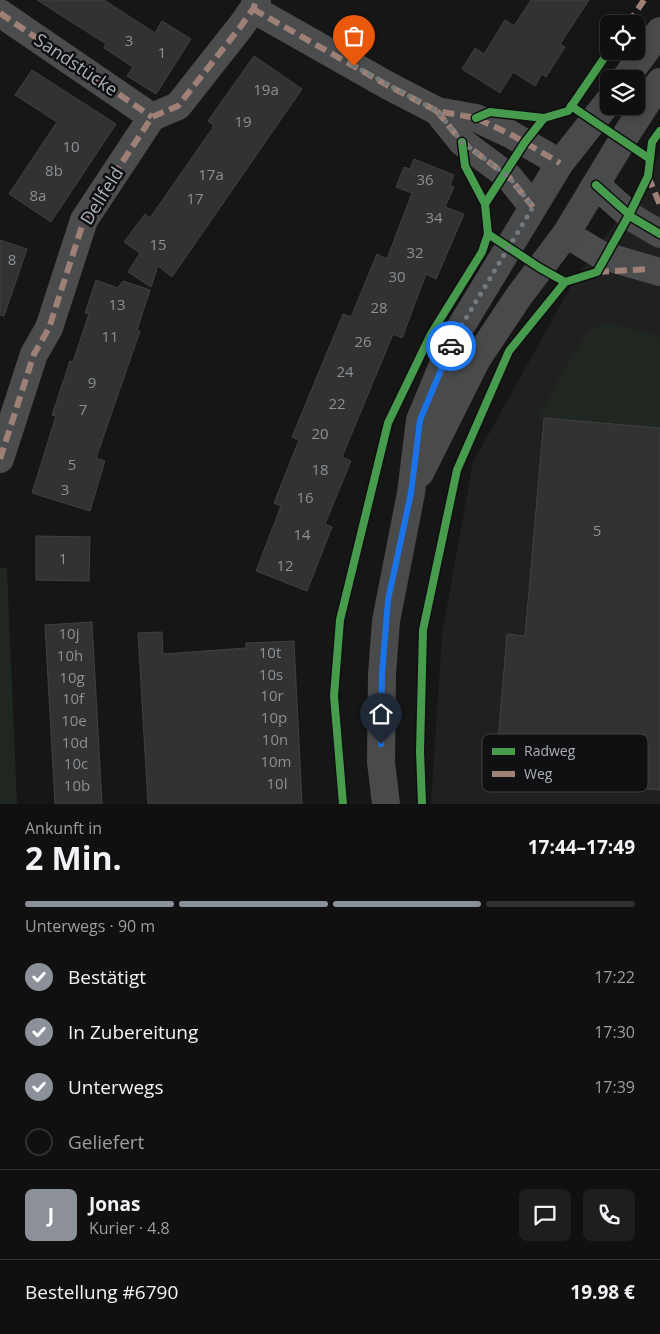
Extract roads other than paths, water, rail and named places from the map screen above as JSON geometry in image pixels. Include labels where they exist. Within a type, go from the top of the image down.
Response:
[{"type":"street","points":[[152,117],[178,106],[255,4],[387,85],[437,111],[476,118],[510,134],[596,185],[632,218],[660,234]]},
{"type":"street","name":"Sandstücke","points":[[0,13],[152,117]]},
{"type":"street","points":[[632,70],[660,32]]},
{"type":"street","points":[[411,493],[477,358],[519,296],[566,234],[622,140],[660,82]]},
{"type":"street","points":[[437,111],[462,142],[509,177],[533,207],[566,234],[601,255],[660,272]]},
{"type":"street","points":[[386,804],[381,762],[382,674],[386,621],[411,493],[420,420],[454,338],[560,163],[600,112]]},
{"type":"street","name":"Dellfeld","points":[[0,459],[34,354],[48,328],[84,220],[152,117]]}]
